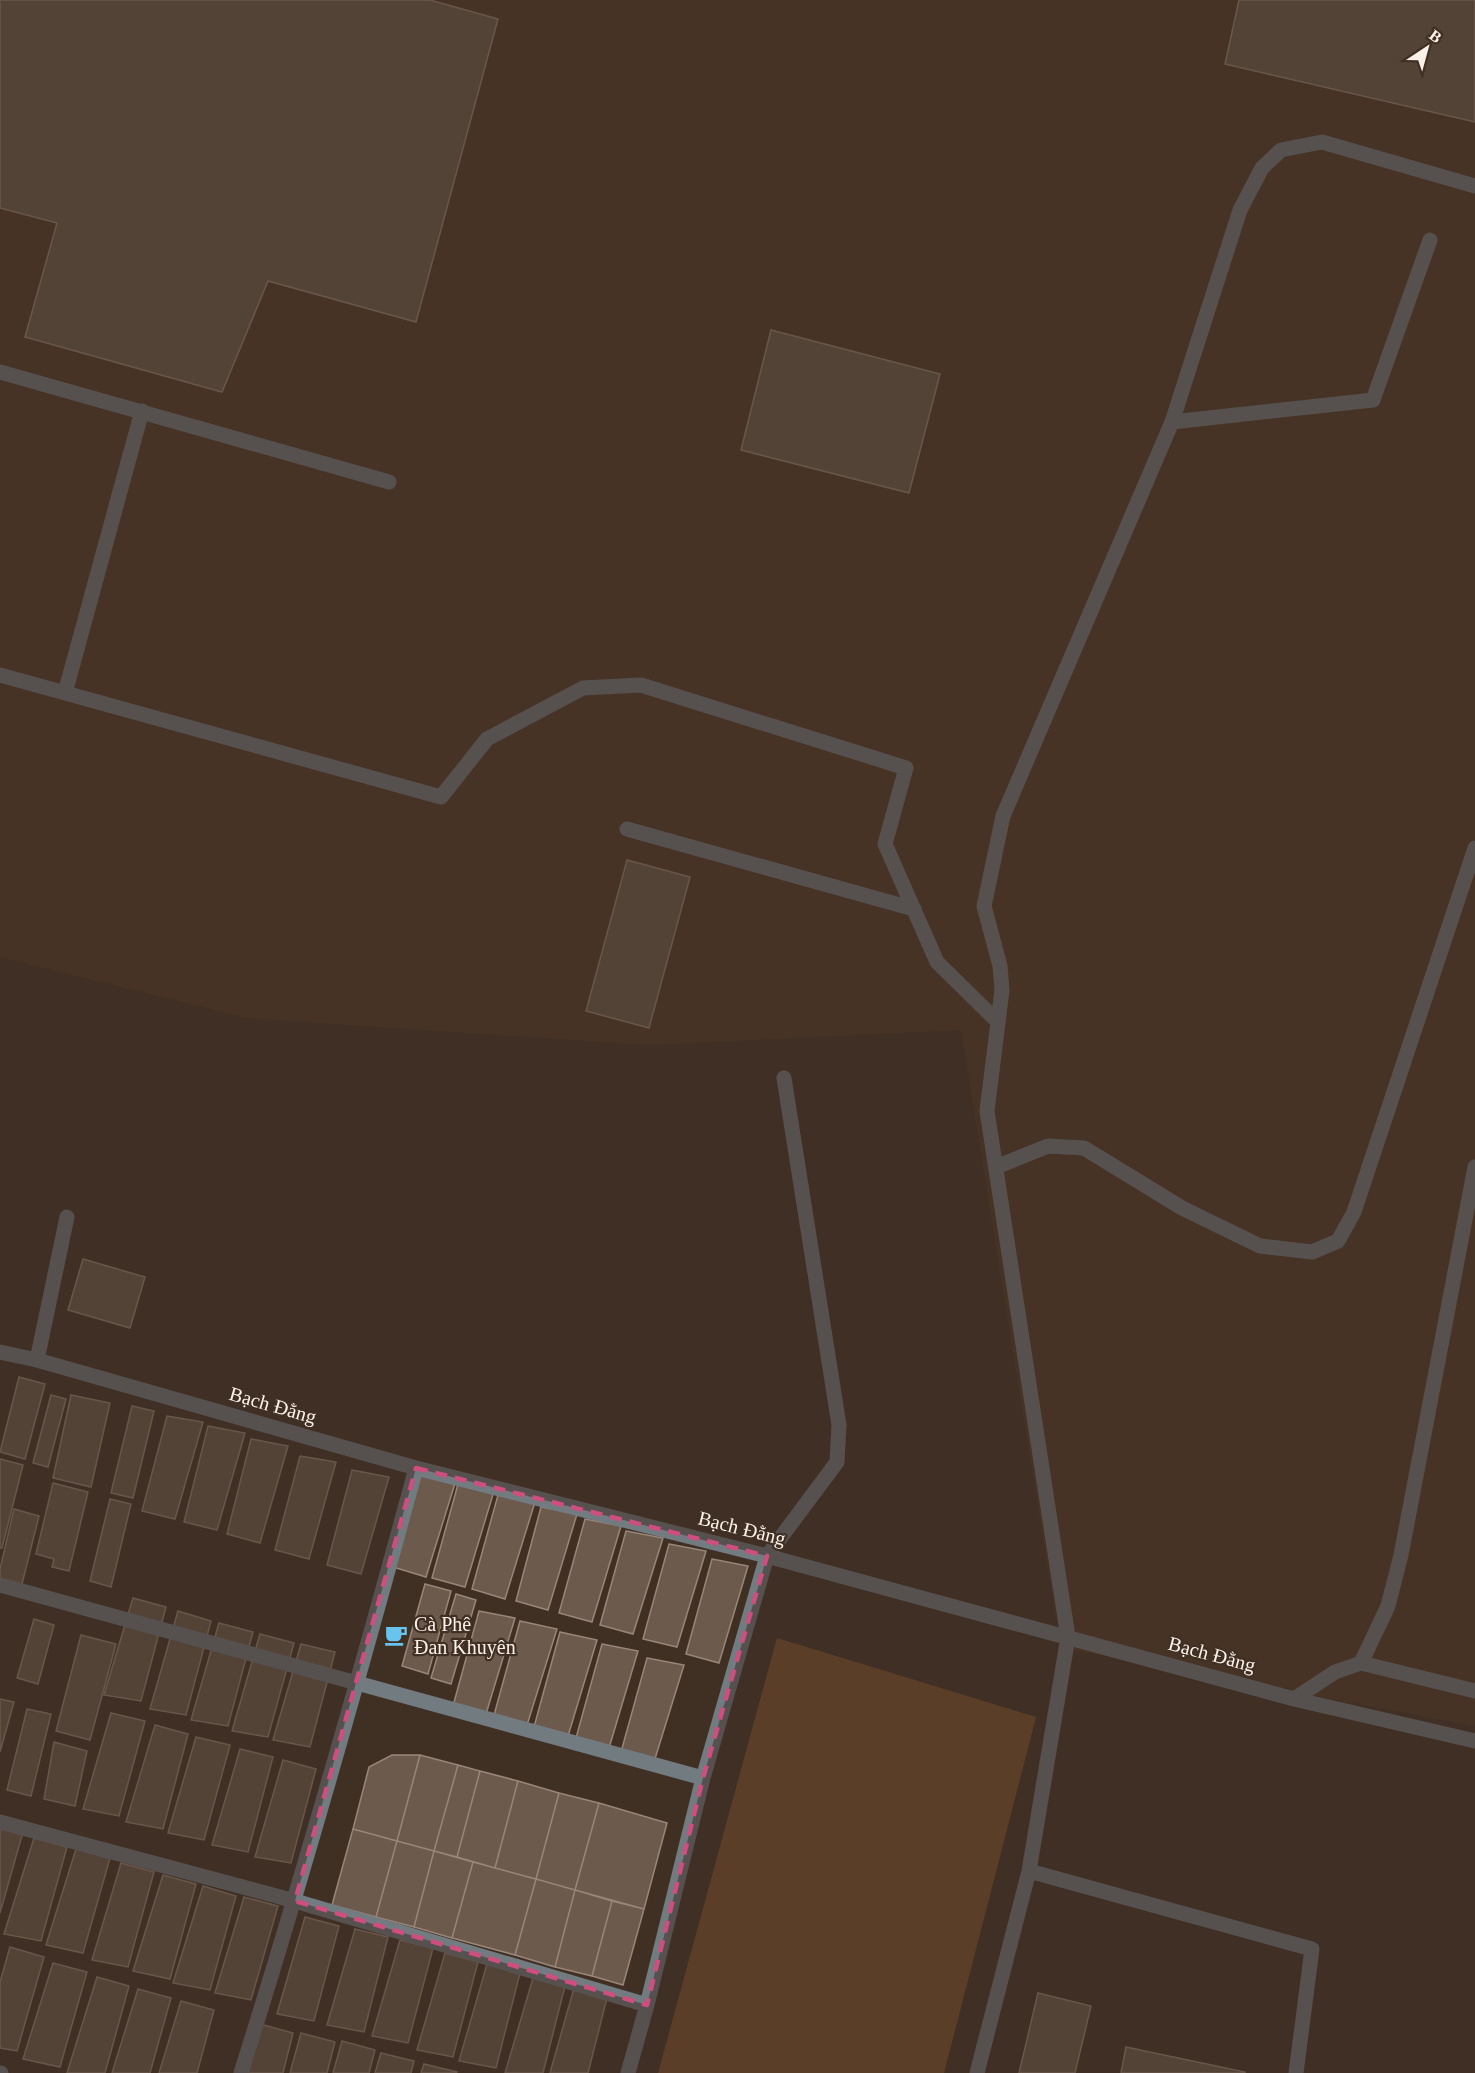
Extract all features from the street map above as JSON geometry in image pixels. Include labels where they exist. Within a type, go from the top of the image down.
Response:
[{"type":"street","points":[[977,2073],[1029,1871],[1068,1637],[987,1111],[1002,990],[1000,966],[984,906],[1003,816],[1172,422],[1240,210],[1262,168],[1281,150],[1322,142],[1475,186]]},
{"type":"street","points":[[1172,422],[1373,400],[1430,240]]},
{"type":"street","points":[[0,372],[389,482]]},
{"type":"street","points":[[64,693],[142,411]]},
{"type":"street","points":[[0,675],[441,797],[487,740],[582,688],[641,686],[906,768],[885,844],[937,962],[997,1022]]},
{"type":"street","points":[[627,829],[914,909]]},
{"type":"street","points":[[996,1167],[1048,1146],[1084,1148],[1182,1208],[1260,1246],[1312,1252],[1338,1241],[1354,1212],[1475,848]]},
{"type":"street","points":[[628,2073],[703,1778],[767,1556],[837,1462],[839,1425],[784,1078]]},
{"type":"street","points":[[1361,1663],[1388,1606],[1401,1555],[1475,1167]]},
{"type":"street","points":[[37,1360],[67,1217]]},
{"type":"street","name":"Bạch Đằng","points":[[0,1352],[37,1360],[416,1468],[767,1556],[1294,1699],[1475,1741]]},
{"type":"street","points":[[241,2073],[295,1901],[358,1684],[416,1468]]},
{"type":"street","points":[[0,1585],[703,1778]]},
{"type":"street","points":[[1294,1699],[1335,1672],[1361,1663],[1475,1691]]},
{"type":"street","points":[[0,1822],[295,1901],[647,2005]]},
{"type":"street","points":[[1029,1871],[1312,1949],[1296,2073]]},
{"type":"highlighted area","points":[[416,1468],[767,1556],[703,1778],[647,2005],[295,1901]]},
{"type":"shaded area","points":[[0,0],[1475,0],[1475,1726],[1061,1648],[961,1030],[647,1045],[247,1018],[0,957]]},
{"type":"shaded area","points":[[777,1638],[1036,1717],[944,2073],[658,2073]]},
{"type":"building","points":[[0,0],[430,0],[498,19],[416,322],[268,281],[222,392],[25,337],[57,223],[0,208]]},
{"type":"building","points":[[1239,0],[1475,0],[1475,122],[1225,64]]},
{"type":"building","points":[[771,330],[940,374],[909,493],[741,450]]},
{"type":"building","points":[[627,860],[690,877],[649,1028],[586,1011]]},
{"type":"building","points":[[83,1259],[145,1277],[130,1328],[68,1310]]},
{"type":"building","points":[[19,1377],[45,1384],[25,1459],[0,1452]]},
{"type":"building","points":[[51,1395],[66,1399],[48,1467],[33,1463]]},
{"type":"building","points":[[71,1395],[110,1403],[91,1487],[53,1478]]},
{"type":"building","points":[[132,1406],[154,1411],[133,1498],[111,1493]]},
{"type":"building","points":[[167,1416],[203,1422],[175,1519],[142,1511]]},
{"type":"building","points":[[208,1426],[245,1433],[217,1530],[184,1522]]},
{"type":"building","points":[[251,1439],[288,1446],[260,1543],[227,1534]]},
{"type":"building","points":[[300,1456],[336,1462],[309,1559],[275,1550]]},
{"type":"building","points":[[0,1459],[23,1465],[2,1548],[0,1548]]},
{"type":"building","points":[[352,1470],[389,1477],[361,1574],[327,1565]]},
{"type":"building","points":[[419,1473],[456,1480],[426,1577],[393,1567]]},
{"type":"building","points":[[53,1483],[88,1492],[69,1571],[52,1567],[54,1559],[36,1554]]},
{"type":"building","points":[[458,1484],[494,1491],[465,1587],[432,1578]]},
{"type":"building","points":[[498,1495],[535,1502],[505,1599],[472,1589]]},
{"type":"building","points":[[110,1499],[131,1504],[111,1587],[90,1581]]},
{"type":"building","points":[[541,1507],[577,1514],[548,1610],[516,1601]]},
{"type":"building","points":[[14,1509],[39,1516],[21,1588],[0,1582],[0,1569]]},
{"type":"building","points":[[585,1519],[621,1526],[592,1622],[559,1613]]},
{"type":"building","points":[[626,1531],[663,1538],[633,1634],[600,1625]]},
{"type":"building","points":[[669,1544],[706,1551],[677,1647],[643,1639]]},
{"type":"building","points":[[712,1559],[748,1566],[719,1663],[686,1654]]},
{"type":"building","points":[[425,1584],[451,1591],[428,1674],[402,1666]]},
{"type":"building","points":[[456,1594],[476,1600],[451,1684],[431,1678]]},
{"type":"building","points":[[133,1598],[166,1607],[141,1701],[104,1695]]},
{"type":"building","points":[[178,1611],[211,1621],[186,1715],[150,1709]]},
{"type":"building","points":[[479,1611],[515,1618],[486,1714],[453,1706]]},
{"type":"building","points":[[34,1619],[54,1625],[38,1684],[17,1678]]},
{"type":"building","points":[[520,1621],[557,1629],[527,1725],[494,1715]]},
{"type":"building","points":[[219,1623],[253,1632],[228,1726],[191,1720]]},
{"type":"building","points":[[560,1632],[597,1640],[568,1736],[534,1727]]},
{"type":"building","points":[[260,1634],[294,1643],[268,1737],[232,1731]]},
{"type":"building","points":[[81,1635],[116,1644],[90,1740],[56,1731]]},
{"type":"building","points":[[301,1644],[335,1652],[310,1747],[273,1740]]},
{"type":"building","points":[[602,1644],[638,1651],[609,1748],[576,1738]]},
{"type":"building","points":[[647,1658],[684,1665],[654,1762],[621,1752]]},
{"type":"building","points":[[0,1699],[14,1702],[0,1752]]},
{"type":"building","points":[[27,1709],[51,1714],[31,1796],[7,1790]]},
{"type":"building","points":[[111,1713],[145,1721],[119,1816],[83,1809]]},
{"type":"building","points":[[155,1725],[188,1734],[163,1829],[126,1822]]},
{"type":"building","points":[[196,1737],[230,1745],[204,1840],[168,1833]]},
{"type":"building","points":[[54,1742],[87,1751],[75,1806],[44,1799]]},
{"type":"building","points":[[240,1749],[273,1757],[248,1852],[212,1845]]},
{"type":"building","points":[[392,1755],[420,1755],[397,1841],[353,1829],[369,1767]]},
{"type":"building","points":[[420,1755],[458,1765],[434,1851],[397,1841]]},
{"type":"building","points":[[283,1760],[316,1769],[291,1863],[255,1857]]},
{"type":"building","points":[[458,1765],[480,1771],[457,1857],[434,1851]]},
{"type":"building","points":[[480,1771],[518,1781],[495,1868],[457,1857]]},
{"type":"building","points":[[518,1781],[559,1793],[536,1879],[495,1868]]},
{"type":"building","points":[[559,1793],[599,1803],[575,1890],[536,1879]]},
{"type":"building","points":[[599,1803],[667,1823],[644,1909],[575,1890]]},
{"type":"building","points":[[0,1826],[23,1832],[0,1913]]},
{"type":"building","points":[[353,1829],[397,1841],[376,1917],[332,1905]]},
{"type":"building","points":[[34,1838],[67,1847],[41,1941],[4,1934]]},
{"type":"building","points":[[397,1841],[434,1851],[414,1927],[376,1917]]},
{"type":"building","points":[[76,1849],[110,1858],[83,1953],[46,1945]]},
{"type":"building","points":[[434,1851],[473,1862],[452,1938],[414,1927]]},
{"type":"building","points":[[473,1862],[536,1879],[515,1955],[452,1938]]},
{"type":"building","points":[[121,1863],[154,1872],[128,1967],[92,1960]]},
{"type":"building","points":[[163,1875],[196,1884],[170,1979],[133,1971]]},
{"type":"building","points":[[536,1879],[575,1890],[555,1967],[515,1955]]},
{"type":"building","points":[[203,1886],[236,1896],[210,1990],[173,1983]]},
{"type":"building","points":[[575,1890],[612,1901],[592,1976],[555,1967]]},
{"type":"building","points":[[244,1897],[278,1906],[251,2000],[215,1993]]},
{"type":"building","points":[[612,1901],[644,1909],[623,1985],[592,1976]]},
{"type":"building","points":[[305,1917],[339,1926],[314,2021],[277,2014]]},
{"type":"building","points":[[355,1929],[388,1937],[364,2032],[327,2025]]},
{"type":"building","points":[[400,1940],[433,1948],[408,2043],[372,2036]]},
{"type":"building","points":[[10,1947],[44,1957],[17,2051],[0,2048],[0,1982]]},
{"type":"building","points":[[445,1953],[478,1962],[453,2057],[417,2050]]},
{"type":"building","points":[[53,1963],[87,1972],[60,2067],[23,2059]]},
{"type":"building","points":[[487,1964],[520,1973],[496,2068],[459,2061]]},
{"type":"building","points":[[97,1977],[129,1986],[105,2073],[67,2073]]},
{"type":"building","points":[[533,1978],[565,1986],[543,2073],[505,2073]]},
{"type":"building","points":[[574,1988],[607,1998],[588,2073],[550,2073]]},
{"type":"building","points":[[138,1989],[171,1998],[150,2073],[112,2073]]},
{"type":"building","points":[[1038,1993],[1091,2006],[1075,2073],[1019,2073]]},
{"type":"building","points":[[181,2001],[214,2010],[197,2073],[159,2073]]},
{"type":"building","points":[[260,2024],[293,2033],[283,2073],[246,2073]]},
{"type":"building","points":[[301,2033],[335,2042],[327,2073],[290,2073]]},
{"type":"building","points":[[342,2041],[375,2050],[369,2073],[333,2073]]},
{"type":"building","points":[[1126,2047],[1245,2072],[1245,2073],[1121,2073]]},
{"type":"building","points":[[381,2053],[414,2061],[411,2073],[375,2073]]},
{"type":"building","points":[[424,2064],[457,2072],[421,2073]]},
{"type":"place","name":"Cà Phê Đan Khuyên","points":[[396,1635]]}]
